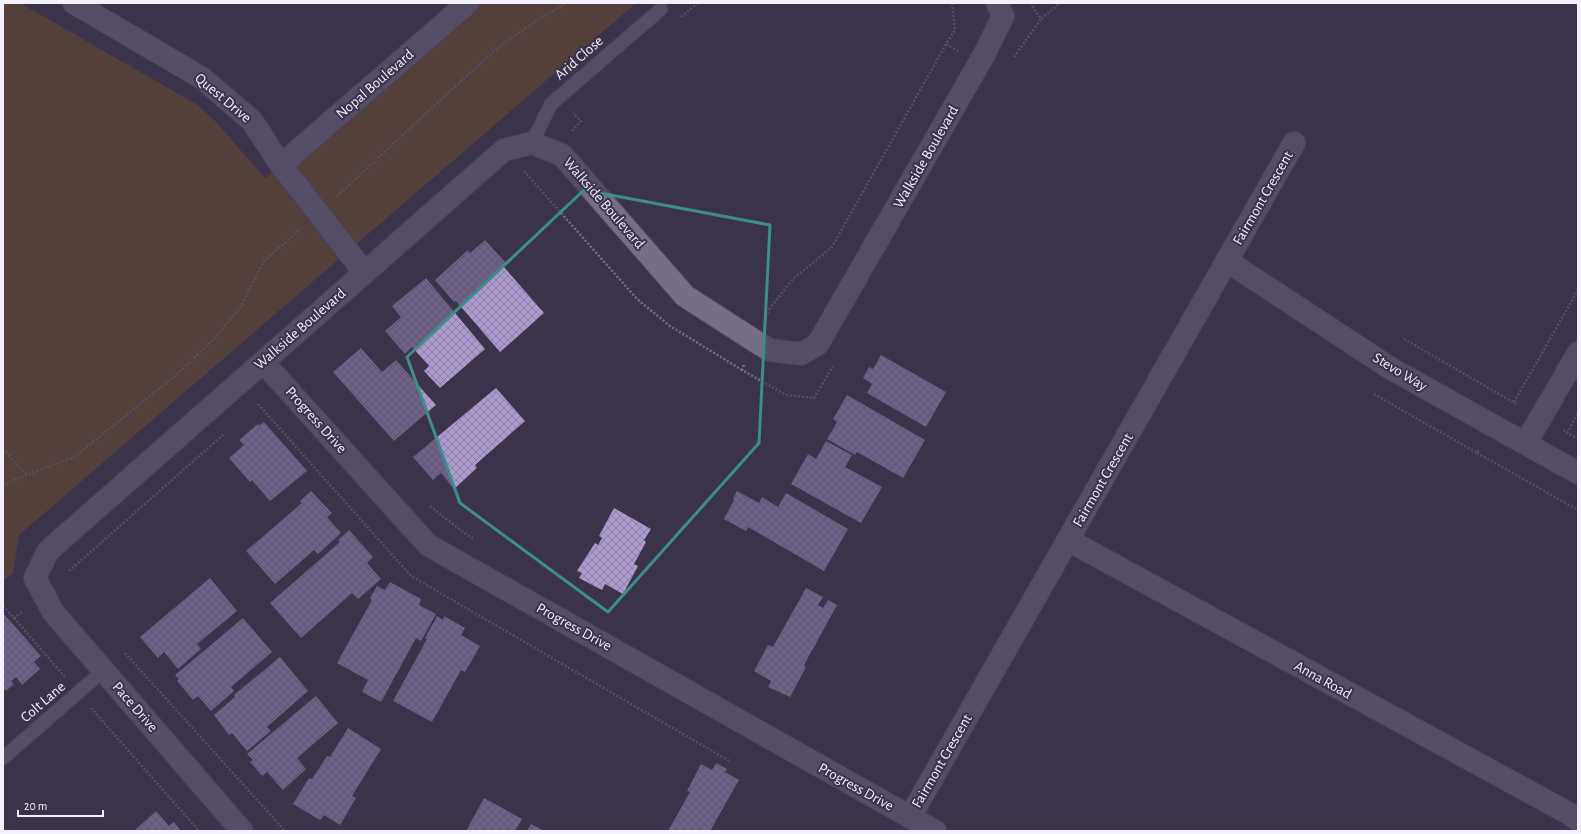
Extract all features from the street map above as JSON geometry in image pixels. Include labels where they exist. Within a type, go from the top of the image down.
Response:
[{"type":"street","name":"Quest Drive","points":[[74,3],[202,78],[252,121],[281,165],[364,272]]},
{"type":"street","name":"Nopal Boulevard","points":[[281,165],[468,3]]},
{"type":"street","name":"Walkside Boulevard","points":[[34,578],[48,551],[504,150],[540,146],[562,154],[685,296],[770,350],[801,354],[818,344],[985,53],[1003,16],[997,3]]},
{"type":"street","name":"Fairmont Crescent","points":[[910,817],[1294,143]]},
{"type":"street","name":"Stevo Way","points":[[1227,261],[1390,368],[1578,473]]},
{"type":"street","points":[[1526,443],[1578,353]]},
{"type":"street","name":"Progress Drive","points":[[263,362],[428,545],[935,831]]},
{"type":"street","name":"Anna Road","points":[[1068,540],[1568,813],[1578,820]]},
{"type":"street","name":"Pace Drive","points":[[34,578],[53,612],[242,831]]},
{"type":"lane","name":"Arid Close","points":[[540,146],[551,104],[661,9]]},
{"type":"lane","name":"Colt Lane","points":[[3,758],[104,670]]},
{"type":"path","points":[[3,485],[74,457],[175,376],[214,339],[242,305],[264,262],[497,48],[542,17],[567,3]]},
{"type":"path","points":[[1030,3],[1041,19],[1060,3]]},
{"type":"path","points":[[573,112],[581,121],[571,132],[576,137]]},
{"type":"path","points":[[540,146],[523,170],[638,299],[670,326],[742,370]]},
{"type":"path","points":[[1514,402],[1578,290]]},
{"type":"path","points":[[760,312],[766,316]]},
{"type":"path","points":[[1404,339],[1578,439]]},
{"type":"path","points":[[1567,432],[1578,413]]},
{"type":"path","points":[[3,449],[26,475]]},
{"type":"path","points":[[1477,453],[1578,510]]},
{"type":"path","points":[[425,501],[463,532],[476,540]]},
{"type":"path","points":[[14,618],[199,831]]},
{"type":"path","points":[[122,649],[285,831]]},
{"type":"highlighted area","points":[[584,190],[770,225],[759,443],[608,612],[460,503],[407,357]]},
{"type":"shaded area","points":[[3,3],[20,3],[196,104],[216,122],[265,178],[468,3],[636,3],[19,535],[13,573],[3,581],[3,437],[5,435],[3,432]]},
{"type":"building","points":[[485,240],[506,263],[503,266],[544,313],[500,352],[456,301],[454,302],[435,280],[468,250],[470,253]]},
{"type":"building","points":[[426,278],[485,349],[440,388],[424,371],[429,366],[412,347],[405,354],[385,331],[401,317],[392,306]]},
{"type":"building","points":[[361,348],[382,372],[396,360],[436,405],[394,441],[333,372]]},
{"type":"building","points":[[881,355],[946,392],[926,427],[867,393],[872,384],[863,378],[869,367],[873,369]]},
{"type":"building","points":[[496,388],[525,421],[475,465],[477,468],[454,489],[441,473],[433,480],[413,457]]},
{"type":"building","points":[[847,395],[925,440],[903,478],[857,452],[855,455],[827,439],[837,422],[833,419]]},
{"type":"building","points":[[264,422],[307,471],[270,501],[252,480],[250,482],[229,458],[244,445],[239,440],[258,424],[259,426]]},
{"type":"building","points":[[826,441],[852,455],[845,467],[882,487],[861,523],[791,484],[808,454],[816,459]]},
{"type":"building","points":[[311,491],[332,513],[327,517],[341,533],[318,554],[314,550],[275,584],[246,551],[302,503],[300,501]]},
{"type":"building","points":[[737,491],[759,503],[762,497],[778,507],[786,493],[848,529],[824,571],[748,527],[746,531],[724,519]]},
{"type":"building","points":[[614,508],[651,529],[644,540],[646,542],[634,564],[638,566],[623,594],[605,584],[602,590],[579,578],[582,573],[577,571],[595,543],[598,545],[602,538],[599,536]]},
{"type":"building","points":[[349,530],[373,557],[367,563],[381,579],[358,599],[352,593],[301,638],[270,603],[340,542],[338,540]]},
{"type":"building","points":[[210,578],[237,611],[197,644],[201,649],[178,669],[164,652],[158,658],[140,637]]},
{"type":"building","points":[[390,582],[421,599],[419,605],[436,614],[421,641],[416,638],[381,702],[362,692],[368,680],[337,663],[372,600],[370,598],[377,586],[385,590]]},
{"type":"building","points":[[806,588],[823,597],[818,605],[823,608],[828,600],[837,605],[804,665],[806,667],[790,697],[768,687],[771,681],[754,671],[768,645],[773,647]]},
{"type":"building","points":[[3,613],[41,656],[34,662],[40,669],[22,685],[16,677],[11,681],[14,684],[6,691],[3,688]]},
{"type":"building","points":[[437,616],[443,620],[444,616],[465,628],[461,635],[480,646],[465,672],[461,670],[432,722],[393,701],[427,639],[425,638]]},
{"type":"building","points":[[243,618],[272,652],[231,687],[234,691],[211,711],[198,696],[193,700],[177,681],[179,679],[175,675]]},
{"type":"building","points":[[280,657],[308,691],[267,727],[271,731],[247,751],[232,733],[229,735],[214,715],[235,697],[234,695]]},
{"type":"building","points":[[316,696],[338,723],[297,758],[306,769],[283,790],[267,772],[262,776],[250,762],[253,760],[247,754]]},
{"type":"building","points":[[348,728],[381,749],[352,796],[356,798],[340,825],[324,815],[320,820],[293,804],[309,778],[312,779],[327,756],[330,757]]},
{"type":"building","points":[[716,763],[727,769],[725,772],[739,780],[710,831],[668,831],[690,792],[687,791],[701,764],[712,770]]},
{"type":"building","points":[[484,798],[522,819],[515,831],[466,831]]},
{"type":"building","points":[[156,811],[169,826],[174,822],[181,831],[134,831]]},
{"type":"building","points":[[531,824],[544,831],[527,831]]}]
